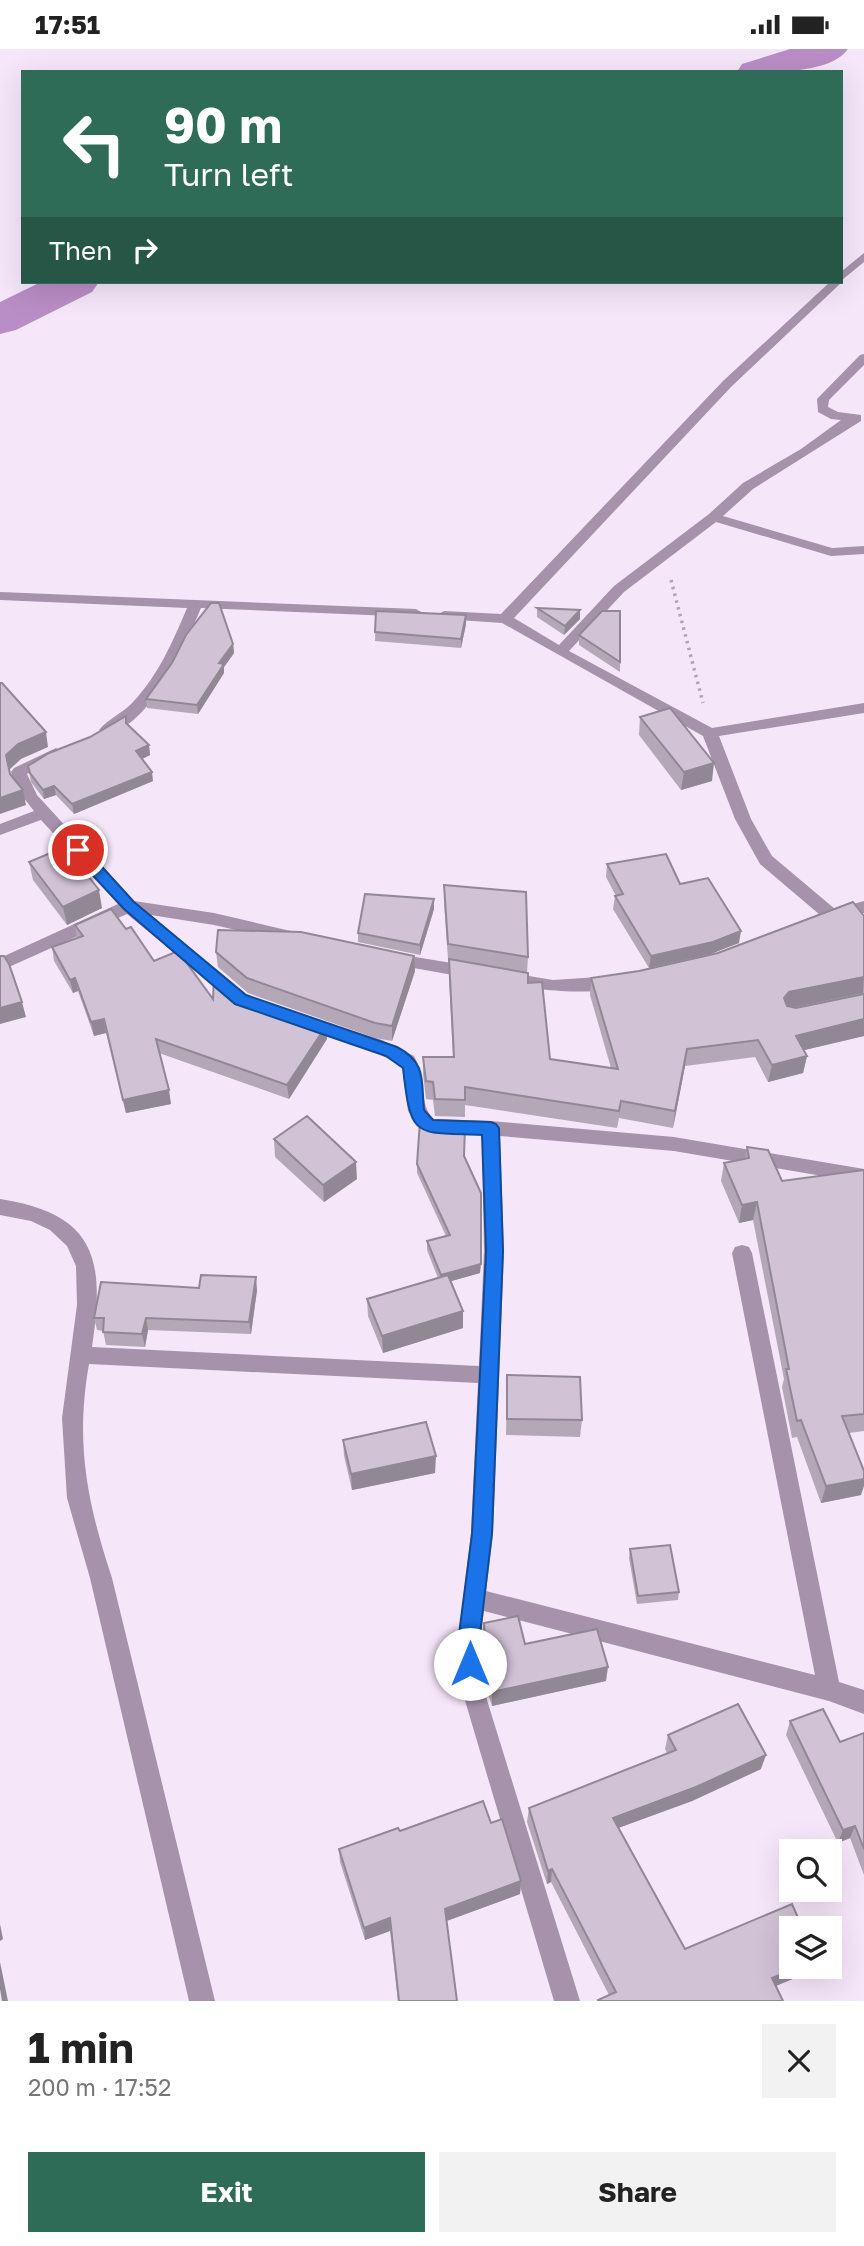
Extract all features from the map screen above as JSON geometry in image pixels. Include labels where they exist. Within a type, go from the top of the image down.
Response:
[{"type":"street","points":[[843,276],[864,256]]},
{"type":"street","points":[[505,619],[727,384],[834,284]]},
{"type":"street","points":[[858,418],[826,414],[821,404],[864,358]]},
{"type":"street","points":[[560,652],[619,589],[714,517],[748,485],[858,418]]},
{"type":"street","points":[[714,517],[831,552],[864,550]]},
{"type":"street","points":[[0,596],[377,611],[505,619],[560,652],[710,733],[864,708]]},
{"type":"street","points":[[90,738],[120,723],[148,697],[179,643],[195,605]]},
{"type":"street","points":[[710,733],[743,819],[766,860],[825,919],[864,907]]},
{"type":"street","points":[[64,749],[19,772],[22,784],[44,813],[129,905],[241,999],[253,1004]]},
{"type":"street","points":[[0,830],[44,813]]},
{"type":"street","points":[[0,965],[129,905],[214,919],[308,940]]},
{"type":"street","points":[[376,955],[553,986],[636,980]]},
{"type":"street","points":[[291,1017],[391,1051],[407,1060],[411,1068],[416,1111],[422,1121],[430,1126],[491,1128],[674,1144],[864,1176]]},
{"type":"street","points":[[491,1128],[494,1251],[482,1534],[469,1642],[472,1686],[567,2001]]},
{"type":"street","points":[[0,1207],[42,1215],[63,1230],[81,1252],[87,1272],[87,1305],[73,1415],[74,1461],[80,1512],[101,1577],[202,2001]]},
{"type":"street","points":[[742,1253],[829,1690]]},
{"type":"street","points":[[79,1355],[489,1375]]},
{"type":"street","points":[[476,1599],[829,1690],[857,1698],[864,1703]]},
{"type":"path","points":[[666,551],[676,616],[694,661],[710,733]]},
{"type":"building","points":[[211,603],[219,603],[233,644],[219,663],[224,664],[197,705],[146,699],[172,663],[186,635]]},
{"type":"building","points":[[537,608],[580,610],[565,626]]},
{"type":"building","points":[[376,611],[466,615],[461,639],[375,632]]},
{"type":"building","points":[[602,611],[620,611],[620,662],[579,635]]},
{"type":"building","points":[[0,683],[46,732],[18,744],[6,755],[10,774],[23,790],[0,798]]},
{"type":"building","points":[[670,708],[714,763],[684,772],[640,717]]},
{"type":"building","points":[[126,716],[126,723],[149,745],[136,751],[152,772],[72,804],[54,786],[43,790],[30,773],[28,766],[49,753],[90,737]]},
{"type":"building","points":[[65,847],[99,890],[63,907],[29,862]]},
{"type":"building","points":[[666,854],[680,884],[708,878],[741,931],[713,942],[651,956],[615,896],[623,894],[607,864]]},
{"type":"building","points":[[444,885],[526,892],[528,957],[448,944]]},
{"type":"building","points":[[365,894],[434,899],[420,945],[358,933]]},
{"type":"building","points":[[853,902],[864,916],[864,977],[789,992],[784,998],[787,1006],[796,1008],[864,994],[864,1019],[796,1036],[807,1056],[772,1065],[758,1040],[687,1049],[675,1111],[621,1101],[619,1111],[465,1087],[465,1100],[435,1099],[433,1082],[426,1081],[423,1057],[454,1057],[449,959],[528,973],[528,983],[542,982],[550,1059],[618,1069],[591,978],[639,971],[718,953]]},
{"type":"building","points":[[111,909],[126,929],[131,927],[154,961],[178,951],[213,999],[214,977],[233,992],[326,1026],[287,1085],[156,1039],[169,1090],[123,1100],[104,1019],[91,1022],[75,978],[70,980],[52,947],[83,936],[75,925]]},
{"type":"building","points":[[218,930],[301,932],[414,956],[392,1026],[375,1023],[247,978],[216,952]]},
{"type":"building","points":[[0,956],[4,956],[9,964],[22,1002],[0,1008]]},
{"type":"building","points":[[307,1116],[356,1162],[323,1185],[274,1139]]},
{"type":"building","points":[[420,1121],[424,1124],[465,1127],[464,1156],[481,1193],[481,1264],[441,1275],[427,1241],[450,1235],[417,1164]]},
{"type":"building","points":[[747,1147],[768,1150],[782,1181],[864,1170],[864,1414],[842,1416],[864,1471],[864,1479],[826,1486],[801,1420],[797,1421],[757,1202],[742,1205],[724,1163],[749,1158]]},
{"type":"building","points":[[201,1275],[256,1277],[249,1322],[146,1318],[142,1334],[103,1332],[104,1318],[94,1318],[101,1282],[199,1288]]},
{"type":"building","points":[[448,1275],[463,1311],[382,1336],[367,1299]]},
{"type":"building","points":[[507,1375],[580,1377],[582,1420],[507,1419]]},
{"type":"building","points":[[426,1422],[436,1456],[351,1474],[343,1440]]},
{"type":"building","points":[[670,1545],[679,1592],[638,1596],[630,1549]]},
{"type":"building","points":[[518,1616],[525,1644],[597,1629],[608,1667],[492,1692],[486,1672],[484,1623]]},
{"type":"building","points":[[738,1704],[766,1755],[696,1787],[613,1818],[685,1949],[792,1904],[797,1916],[779,1916],[779,1975],[772,1978],[783,2001],[598,2000],[616,1992],[552,1869],[548,1871],[529,1808],[676,1750],[668,1735]]},
{"type":"building","points":[[823,1709],[840,1742],[864,1733],[864,1849],[855,1826],[843,1830],[790,1721]]},
{"type":"building","points":[[483,1801],[491,1823],[502,1819],[521,1881],[445,1909],[457,2001],[399,2001],[390,1918],[364,1928],[339,1849],[398,1828],[400,1831]]},
{"type":"waterway","points":[[762,70],[829,49]]},
{"type":"waterway","points":[[0,320],[72,284]]},
{"type":"route","points":[[78,850],[129,905],[241,999],[391,1051],[407,1060],[411,1068],[416,1111],[422,1121],[430,1126],[491,1128],[494,1251],[482,1534],[469,1642],[470,1664]]}]
